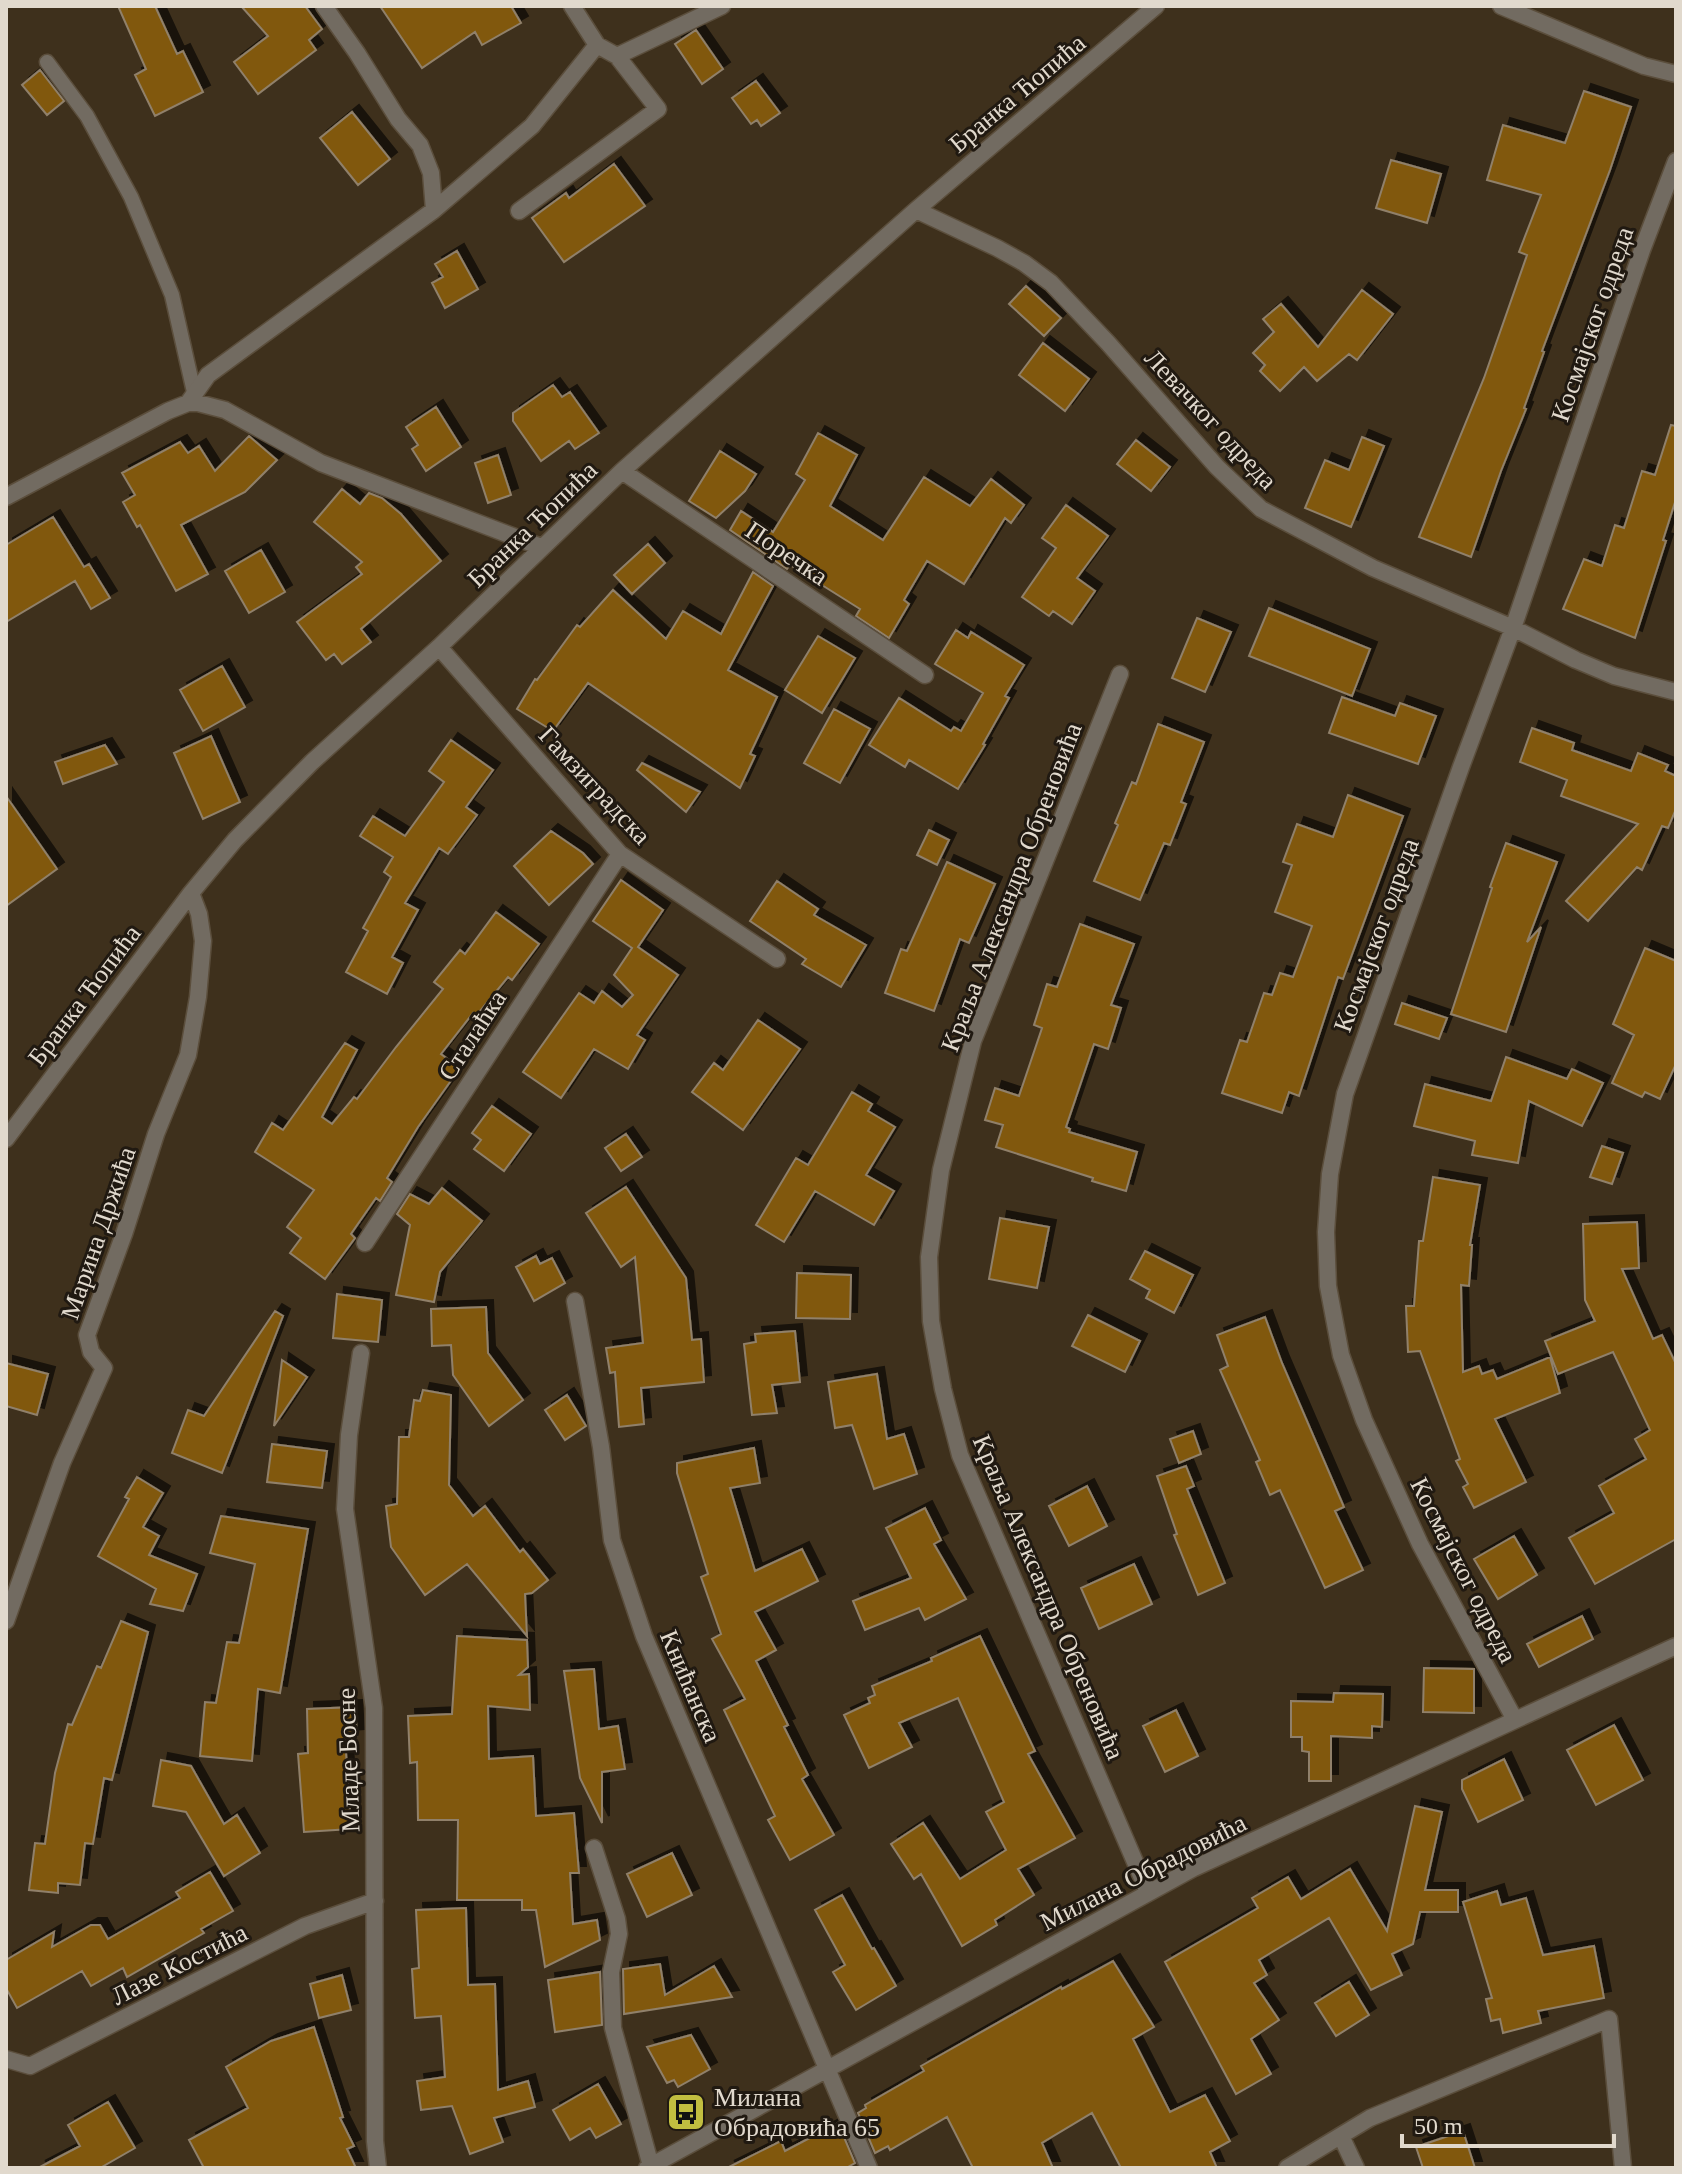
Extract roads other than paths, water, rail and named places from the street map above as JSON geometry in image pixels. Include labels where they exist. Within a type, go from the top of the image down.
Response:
[{"type":"street","points":[[324,6],[398,119],[420,145],[431,173],[434,210]]},
{"type":"street","points":[[519,211],[658,109],[617,56],[597,45],[572,6]]},
{"type":"street","points":[[617,56],[722,6]]},
{"type":"street","name":"Бранка Ћопића","points":[[6,1139],[191,893],[235,840],[312,762],[439,647],[622,471],[916,210],[1156,6]]},
{"type":"street","points":[[1501,6],[1644,66],[1676,74]]},
{"type":"street","points":[[6,497],[191,398],[208,375],[434,210],[532,126],[597,45]]},
{"type":"street","name":"Космајског одреда","points":[[1515,1720],[1420,1544],[1364,1420],[1341,1355],[1328,1286],[1326,1232],[1330,1174],[1345,1094],[1513,628],[1642,250],[1676,161]]},
{"type":"street","name":"Левачког одреда","points":[[916,210],[997,248],[1051,283],[1198,447],[1261,509],[1373,568],[1513,628],[1614,676],[1676,692]]},
{"type":"street","points":[[191,398],[225,410],[321,463],[541,547]]},
{"type":"street","name":"Поречка","points":[[622,471],[925,675]]},
{"type":"street","name":"Гамзиградска","points":[[439,647],[620,854],[777,959]]},
{"type":"street","name":"Краља Александра Обреновића","points":[[1120,674],[973,1041],[941,1170],[929,1257],[931,1321],[943,1389],[960,1455],[1148,1892]]},
{"type":"street","name":"Сталаћка","points":[[365,1243],[620,854]]},
{"type":"street","name":"Марина Држића","points":[[6,1621],[62,1463],[104,1368],[91,1352],[87,1335],[156,1134],[188,1055],[203,941],[199,914],[191,893]]},
{"type":"street","name":"Книћанска","points":[[575,1301],[601,1447],[612,1540],[644,1636],[869,2168]]},
{"type":"street","name":"Младе Босне","points":[[361,1353],[349,1435],[345,1509],[374,1708],[375,2141],[378,2168]]},
{"type":"street","name":"Милана Обрадовића","points":[[649,2167],[1194,1868],[1676,1646]]},
{"type":"street","points":[[594,1848],[617,1919],[616,1955],[611,1972],[613,2028],[649,2167]]},
{"type":"street","name":"Лазе Костића","points":[[6,2059],[30,2066],[305,1926],[375,1901]]},
{"type":"street","points":[[1287,2168],[1370,2118],[1609,2019],[1623,2168]]},
{"type":"street","points":[[1341,2136],[1356,2168]]},
{"type":"lane","points":[[47,62],[87,116],[131,197],[172,295],[191,398]]},
{"type":"place","name":"Милана Обрадовића 65","points":[[686,2112]]}]
